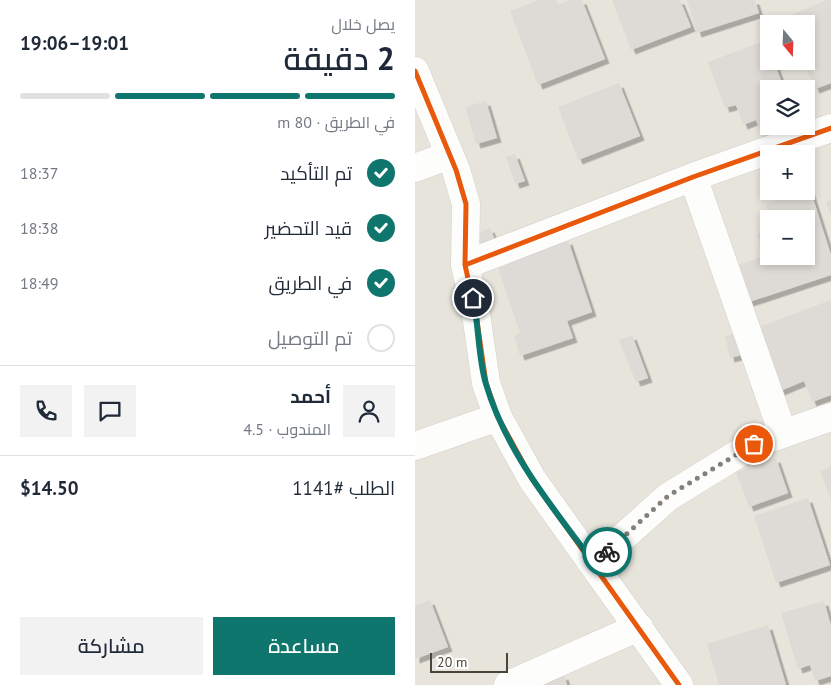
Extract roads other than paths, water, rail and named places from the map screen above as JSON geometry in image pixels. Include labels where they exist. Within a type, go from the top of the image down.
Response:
[{"type":"street","points":[[415,71],[450,156],[466,204],[465,265],[476,314],[486,383],[498,417],[532,479],[594,563],[679,685]]},
{"type":"street","points":[[465,265],[693,177],[831,128]]},
{"type":"street","points":[[415,168],[450,156]]},
{"type":"street","points":[[693,177],[783,434]]},
{"type":"street","points":[[415,446],[498,417]]},
{"type":"street","points":[[594,563],[668,496],[754,444],[831,417]]},
{"type":"street","points":[[508,685],[639,627]]}]
